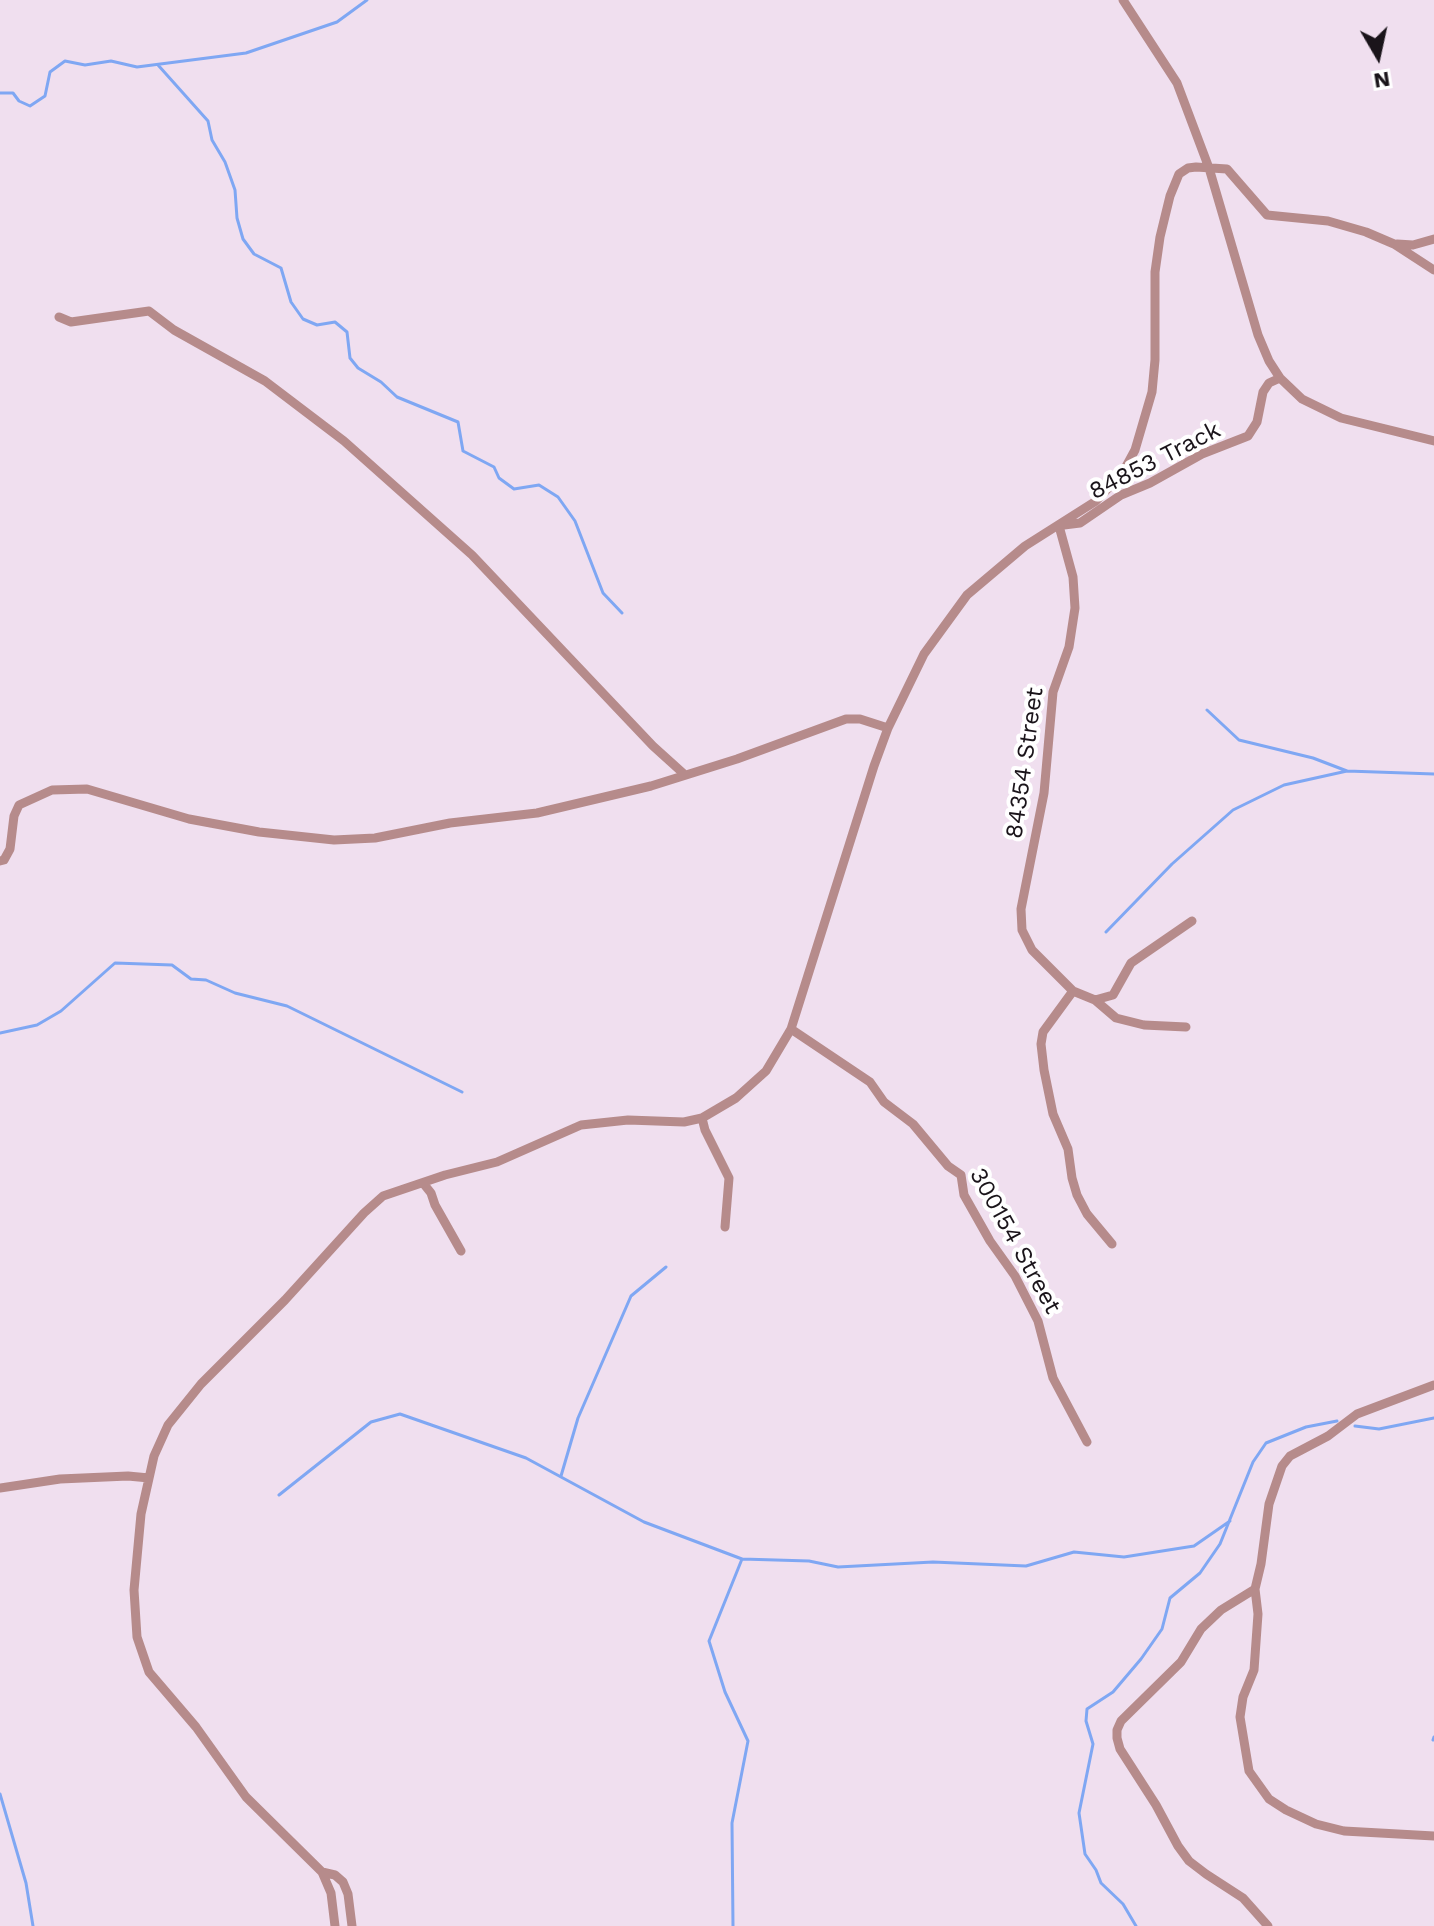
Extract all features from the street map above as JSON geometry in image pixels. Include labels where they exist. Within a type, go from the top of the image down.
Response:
[{"type":"street","points":[[1123,0],[1177,83],[1209,168],[1258,335],[1280,378],[1302,399],[1341,418],[1434,441]]},
{"type":"street","points":[[335,1926],[331,1893],[322,1872],[246,1797],[196,1727],[149,1672],[137,1637],[134,1590],[141,1514],[154,1456],[168,1425],[201,1384],[383,1196],[497,1162],[581,1125],[628,1120],[684,1122],[702,1118],[736,1098],[766,1071],[791,1029],[888,728],[924,654],[967,595],[1025,546],[1096,501],[1122,474],[1135,450],[1152,392],[1155,272],[1160,237],[1174,183],[1202,148]]},
{"type":"street","points":[[1188,168],[1227,169],[1267,215],[1328,221],[1366,232],[1394,244],[1434,270]]},
{"type":"street","points":[[1394,244],[1413,245],[1434,239]]},
{"type":"street","points":[[59,317],[71,322],[149,311],[174,330],[265,381],[344,441],[472,555],[653,746],[684,774]]},
{"type":"street","name":"84853 Track","points":[[1059,526],[1080,523],[1121,495],[1202,454],[1248,436],[1257,422],[1263,392],[1269,383],[1280,378]]},
{"type":"street","name":"84354 Street","points":[[1059,526],[1073,577],[1075,608],[1069,647],[1053,692],[1044,793],[1021,922],[1025,939],[1032,950],[1073,991]]},
{"type":"street","points":[[0,861],[4,860],[10,849],[14,816],[19,805],[61,788],[87,789],[189,819],[259,832],[334,840],[375,838],[450,823],[537,813],[651,786],[737,759],[846,719],[860,719],[888,728]]},
{"type":"street","points":[[1095,1000],[1113,995],[1131,963],[1192,921]]},
{"type":"street","points":[[1112,1244],[1087,1214],[1077,1195],[1068,1149],[1053,1114],[1044,1070],[1043,1032],[1073,991],[1095,1000],[1116,1018],[1144,1025],[1186,1027]]},
{"type":"street","name":"300154 Street","points":[[791,1029],[870,1082],[884,1102],[913,1124],[948,1166],[961,1175],[964,1195],[990,1241],[1015,1276],[1038,1321],[1053,1378],[1087,1442]]},
{"type":"street","points":[[702,1118],[729,1178],[725,1227]]},
{"type":"street","points":[[423,1183],[461,1251]]},
{"type":"street","points":[[1434,1385],[1357,1414],[1328,1436],[1290,1456],[1282,1466],[1273,1486],[1255,1589],[1257,1642],[1254,1670],[1243,1697],[1240,1717],[1246,1760],[1258,1787],[1269,1799],[1316,1824],[1344,1831],[1434,1836]]},
{"type":"street","points":[[0,1488],[60,1479],[149,1478]]},
{"type":"street","points":[[1255,1589],[1231,1603],[1201,1629],[1181,1662],[1121,1721],[1117,1738],[1133,1771],[1183,1854],[1206,1874],[1243,1898],[1268,1926]]},
{"type":"street","points":[[322,1872],[335,1875],[343,1882],[348,1894],[352,1926]]},
{"type":"waterway","points":[[0,93],[13,93],[19,101],[30,106],[45,96],[50,72],[65,61],[85,65],[111,61],[137,67],[246,53],[337,22],[367,0]]},
{"type":"waterway","points":[[158,65],[208,121],[212,140],[225,162],[235,190],[237,218],[243,239],[254,254],[281,268],[291,302],[303,319],[317,325],[335,322],[347,332],[350,358],[358,368],[381,382],[397,397],[458,422],[463,451],[494,467],[499,478],[514,489],[539,485],[558,497],[575,521],[603,593],[622,613]]},
{"type":"waterway","points":[[1207,710],[1239,740],[1313,758],[1347,771]]},
{"type":"waterway","points":[[1106,932],[1172,864],[1233,810],[1284,785],[1347,771],[1434,774]]},
{"type":"waterway","points":[[0,1033],[37,1025],[61,1011],[115,963],[172,965],[191,979],[206,980],[235,993],[287,1006],[462,1092]]},
{"type":"waterway","points":[[561,1476],[578,1418],[631,1296],[666,1267]]},
{"type":"waterway","points":[[279,1495],[371,1422],[400,1414],[526,1458],[644,1522],[742,1559],[809,1561],[838,1567],[933,1562],[1026,1566],[1074,1552],[1124,1557],[1194,1546],[1230,1521]]},
{"type":"waterway","points":[[1355,1426],[1379,1429],[1434,1418]]},
{"type":"waterway","points":[[1136,1926],[1123,1904],[1101,1883],[1085,1854],[1079,1813],[1093,1744],[1086,1721],[1087,1709],[1113,1692],[1141,1659],[1162,1629],[1170,1598],[1200,1573],[1220,1544],[1253,1462],[1266,1443],[1306,1427],[1337,1421]]},
{"type":"waterway","points":[[733,1926],[732,1823],[748,1741],[725,1692],[709,1641],[742,1559]]},
{"type":"waterway","points":[[0,1794],[26,1883],[33,1926]]}]
